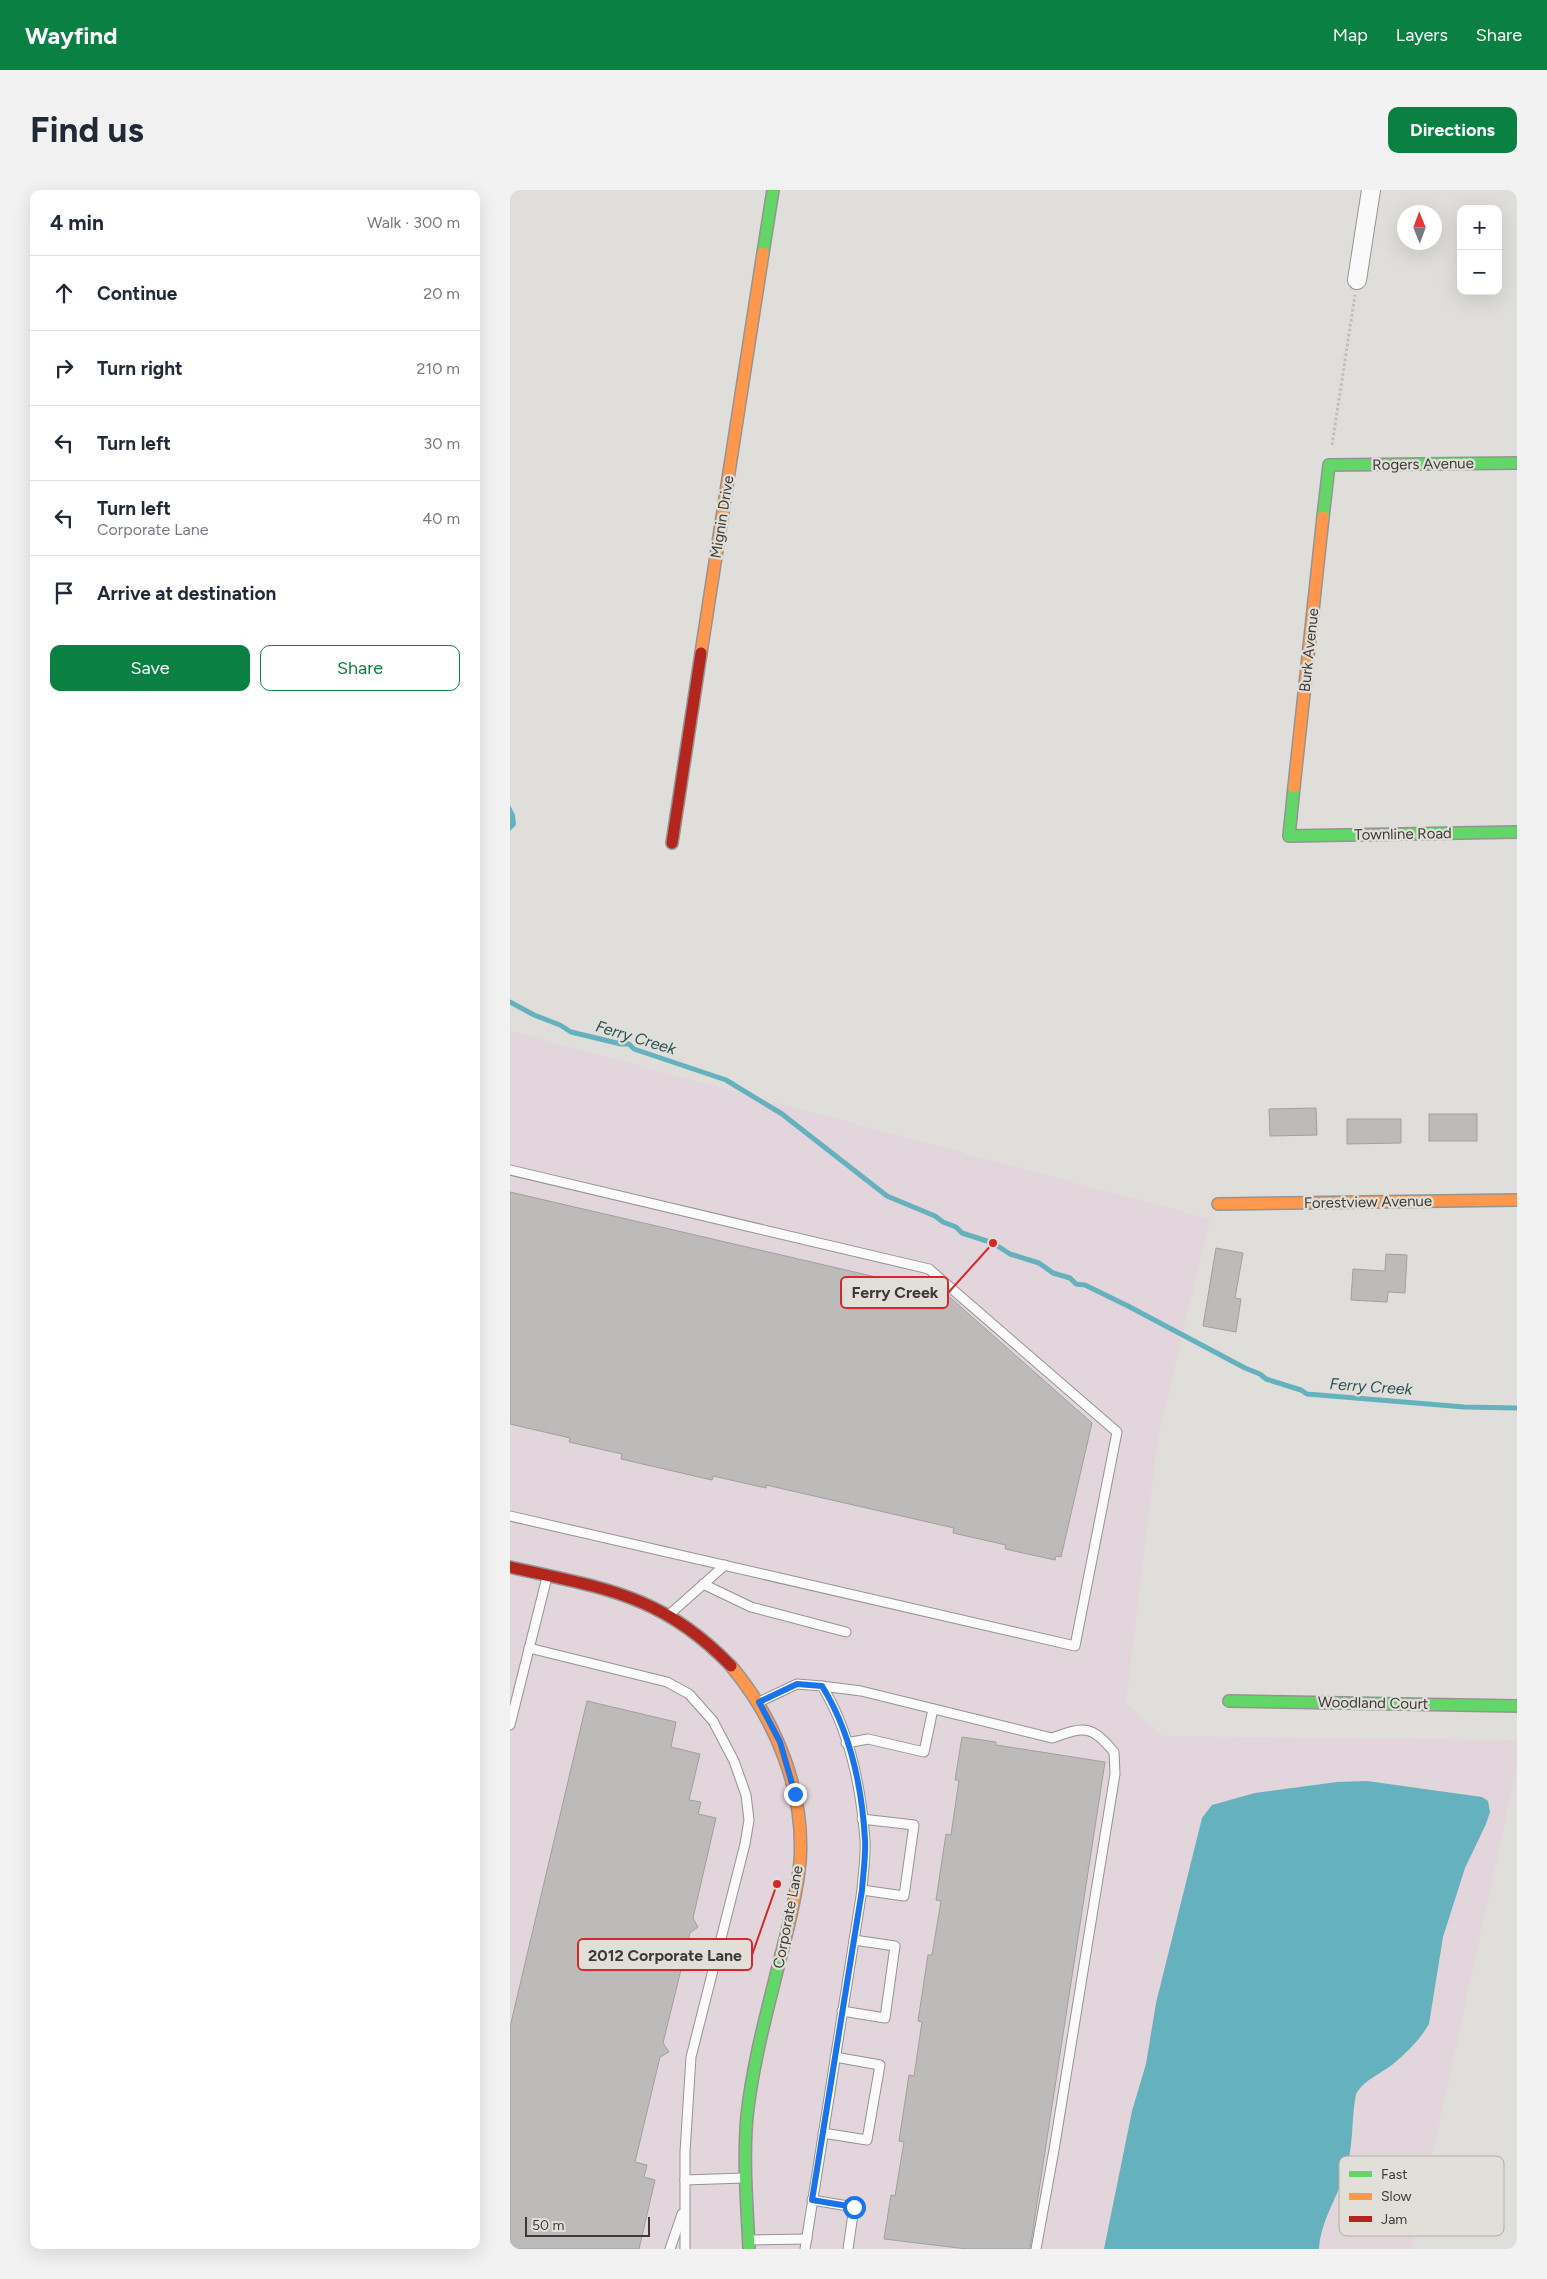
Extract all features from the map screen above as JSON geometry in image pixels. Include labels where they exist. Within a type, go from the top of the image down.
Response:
[{"type":"street","name":"Mignin Drive","points":[[672,843],[773,190]]},
{"type":"street","points":[[1358,280],[1371,190]]},
{"type":"street","name":"Rogers Avenue","points":[[1329,465],[1517,463]]},
{"type":"street","name":"Burk Avenue","points":[[1289,836],[1329,465]]},
{"type":"street","name":"Townline Road","points":[[1289,836],[1517,832]]},
{"type":"street","name":"Forestview Avenue","points":[[1218,1204],[1517,1200]]},
{"type":"street","name":"Corporate Lane","points":[[510,1567],[622,1594],[669,1615],[716,1649],[746,1683],[759,1702],[780,1742],[789,1769],[799,1818],[800,1862],[795,1896],[750,2095],[745,2149],[749,2244]]},
{"type":"street","name":"Woodland Court","points":[[1229,1700],[1517,1706]]},
{"type":"lane","points":[[510,1170],[929,1269],[1117,1432],[1075,1646],[510,1516]]},
{"type":"lane","points":[[669,1615],[725,1565]]},
{"type":"lane","points":[[510,1725],[548,1576]]},
{"type":"lane","points":[[703,1584],[751,1607],[846,1632]]},
{"type":"lane","points":[[529,1648],[668,1682],[689,1694],[713,1721],[734,1761],[746,1796],[748,1820],[745,1844],[692,2057],[685,2180],[685,2249]]},
{"type":"lane","points":[[759,1702],[797,1684],[861,1691],[1052,1738],[1073,1730],[1083,1729],[1095,1732],[1114,1752],[1115,1774],[1056,2140],[1036,2249]]},
{"type":"lane","points":[[805,2249],[862,1890],[865,1841],[856,1773],[835,1708],[822,1686]]},
{"type":"lane","points":[[846,1742],[868,1739],[924,1752],[933,1709]]},
{"type":"lane","points":[[862,1819],[914,1825],[904,1896],[862,1890]]},
{"type":"lane","points":[[842,2011],[885,2018],[894,1946],[854,1940]]},
{"type":"lane","points":[[823,2133],[867,2140],[880,2065],[835,2057]]},
{"type":"lane","points":[[685,2180],[746,2178]]},
{"type":"lane","points":[[812,2200],[854,2207],[848,2249]]},
{"type":"lane","points":[[670,2249],[685,2207]]},
{"type":"lane","points":[[749,2244],[807,2239]]},
{"type":"path","points":[[1329,465],[1358,280]]},
{"type":"shaded area","points":[[510,1031],[1210,1219],[1158,1437],[1126,1703],[1163,1736],[1517,1740],[1517,1766],[1432,2156],[1339,2156],[1339,2236],[1415,2236],[1412,2249],[510,2249]]},
{"type":"water","points":[[510,805],[515,815],[516,825],[510,831]]},
{"type":"water","points":[[1367,1781],[1482,1797],[1488,1801],[1490,1812],[1465,1868],[1443,1937],[1429,2024],[1407,2051],[1392,2065],[1368,2081],[1356,2094],[1350,2156],[1339,2156],[1339,2189],[1326,2218],[1319,2249],[1104,2249],[1132,2111],[1146,2064],[1156,2003],[1202,1818],[1212,1805],[1255,1793],[1337,1782]]},
{"type":"building","points":[[1316,1108],[1317,1135],[1270,1136],[1269,1109]]},
{"type":"building","points":[[1429,1114],[1477,1114],[1477,1141],[1429,1141]]},
{"type":"building","points":[[1347,1119],[1401,1119],[1401,1143],[1347,1144]]},
{"type":"building","points":[[510,1192],[945,1293],[1092,1423],[1061,1557],[1056,1556],[1055,1560],[1005,1549],[1006,1545],[953,1533],[954,1528],[766,1485],[766,1488],[713,1476],[712,1480],[621,1459],[622,1454],[569,1442],[570,1438],[510,1424]]},
{"type":"building","points":[[1216,1248],[1243,1253],[1235,1298],[1241,1299],[1236,1332],[1203,1326]]},
{"type":"building","points":[[1386,1254],[1407,1255],[1405,1293],[1388,1292],[1387,1302],[1351,1300],[1353,1269],[1385,1271]]},
{"type":"building","points":[[587,1701],[676,1722],[671,1747],[700,1754],[689,1800],[701,1802],[698,1814],[716,1818],[693,1918],[698,1927],[690,1933],[663,2043],[669,2052],[660,2057],[635,2162],[647,2165],[644,2177],[655,2180],[639,2249],[510,2249],[510,2027]]},
{"type":"building","points":[[962,1737],[996,1742],[996,1745],[1105,1762],[1030,2249],[967,2249],[884,2239],[891,2195],[895,2196],[904,2142],[899,2141],[909,2075],[914,2076],[922,2022],[918,2021],[928,1955],[932,1955],[941,1901],[936,1900],[946,1834],[951,1835],[959,1780],[955,1780]]},
{"type":"waterway","name":"Ferry Creek","points":[[510,1002],[571,1032],[621,1044],[629,1044],[634,1049],[726,1080],[782,1114],[887,1196],[935,1216],[943,1222],[956,1227],[962,1233],[993,1243],[1010,1254],[1039,1263],[1053,1273],[1070,1278],[1076,1284],[1085,1285],[1260,1374],[1266,1379],[1301,1390],[1307,1394],[1464,1407],[1517,1408]]},
{"type":"traffic: fast","points":[[763,253],[773,190]]},
{"type":"traffic: fast","points":[[1323,517],[1329,465],[1517,463]]},
{"type":"traffic: fast","points":[[1294,787],[1289,836],[1517,832]]},
{"type":"traffic: fast","points":[[1229,1701],[1517,1706]]},
{"type":"traffic: fast","points":[[749,2249],[745,2166],[747,2116],[757,2055],[781,1955]]},
{"type":"traffic: slow","points":[[701,653],[763,253]]},
{"type":"traffic: slow","points":[[1294,787],[1323,517]]},
{"type":"traffic: slow","points":[[1218,1204],[1517,1200]]},
{"type":"traffic: slow","points":[[731,1666],[747,1687],[774,1733],[792,1783],[798,1809],[800,1835],[799,1874],[781,1955]]},
{"type":"traffic: jam","points":[[672,843],[701,653]]},
{"type":"traffic: jam","points":[[510,1567],[574,1581],[629,1597],[680,1623],[705,1642],[731,1666]]},
{"type":"place","name":"Ferry Creek","points":[[993,1243]]},
{"type":"place","name":"2012 Corporate Lane","points":[[777,1884]]},
{"type":"route","points":[[795,1794],[780,1742],[759,1702],[797,1684],[822,1686],[835,1708],[856,1773],[865,1841],[862,1890],[812,2200],[854,2207]]}]
